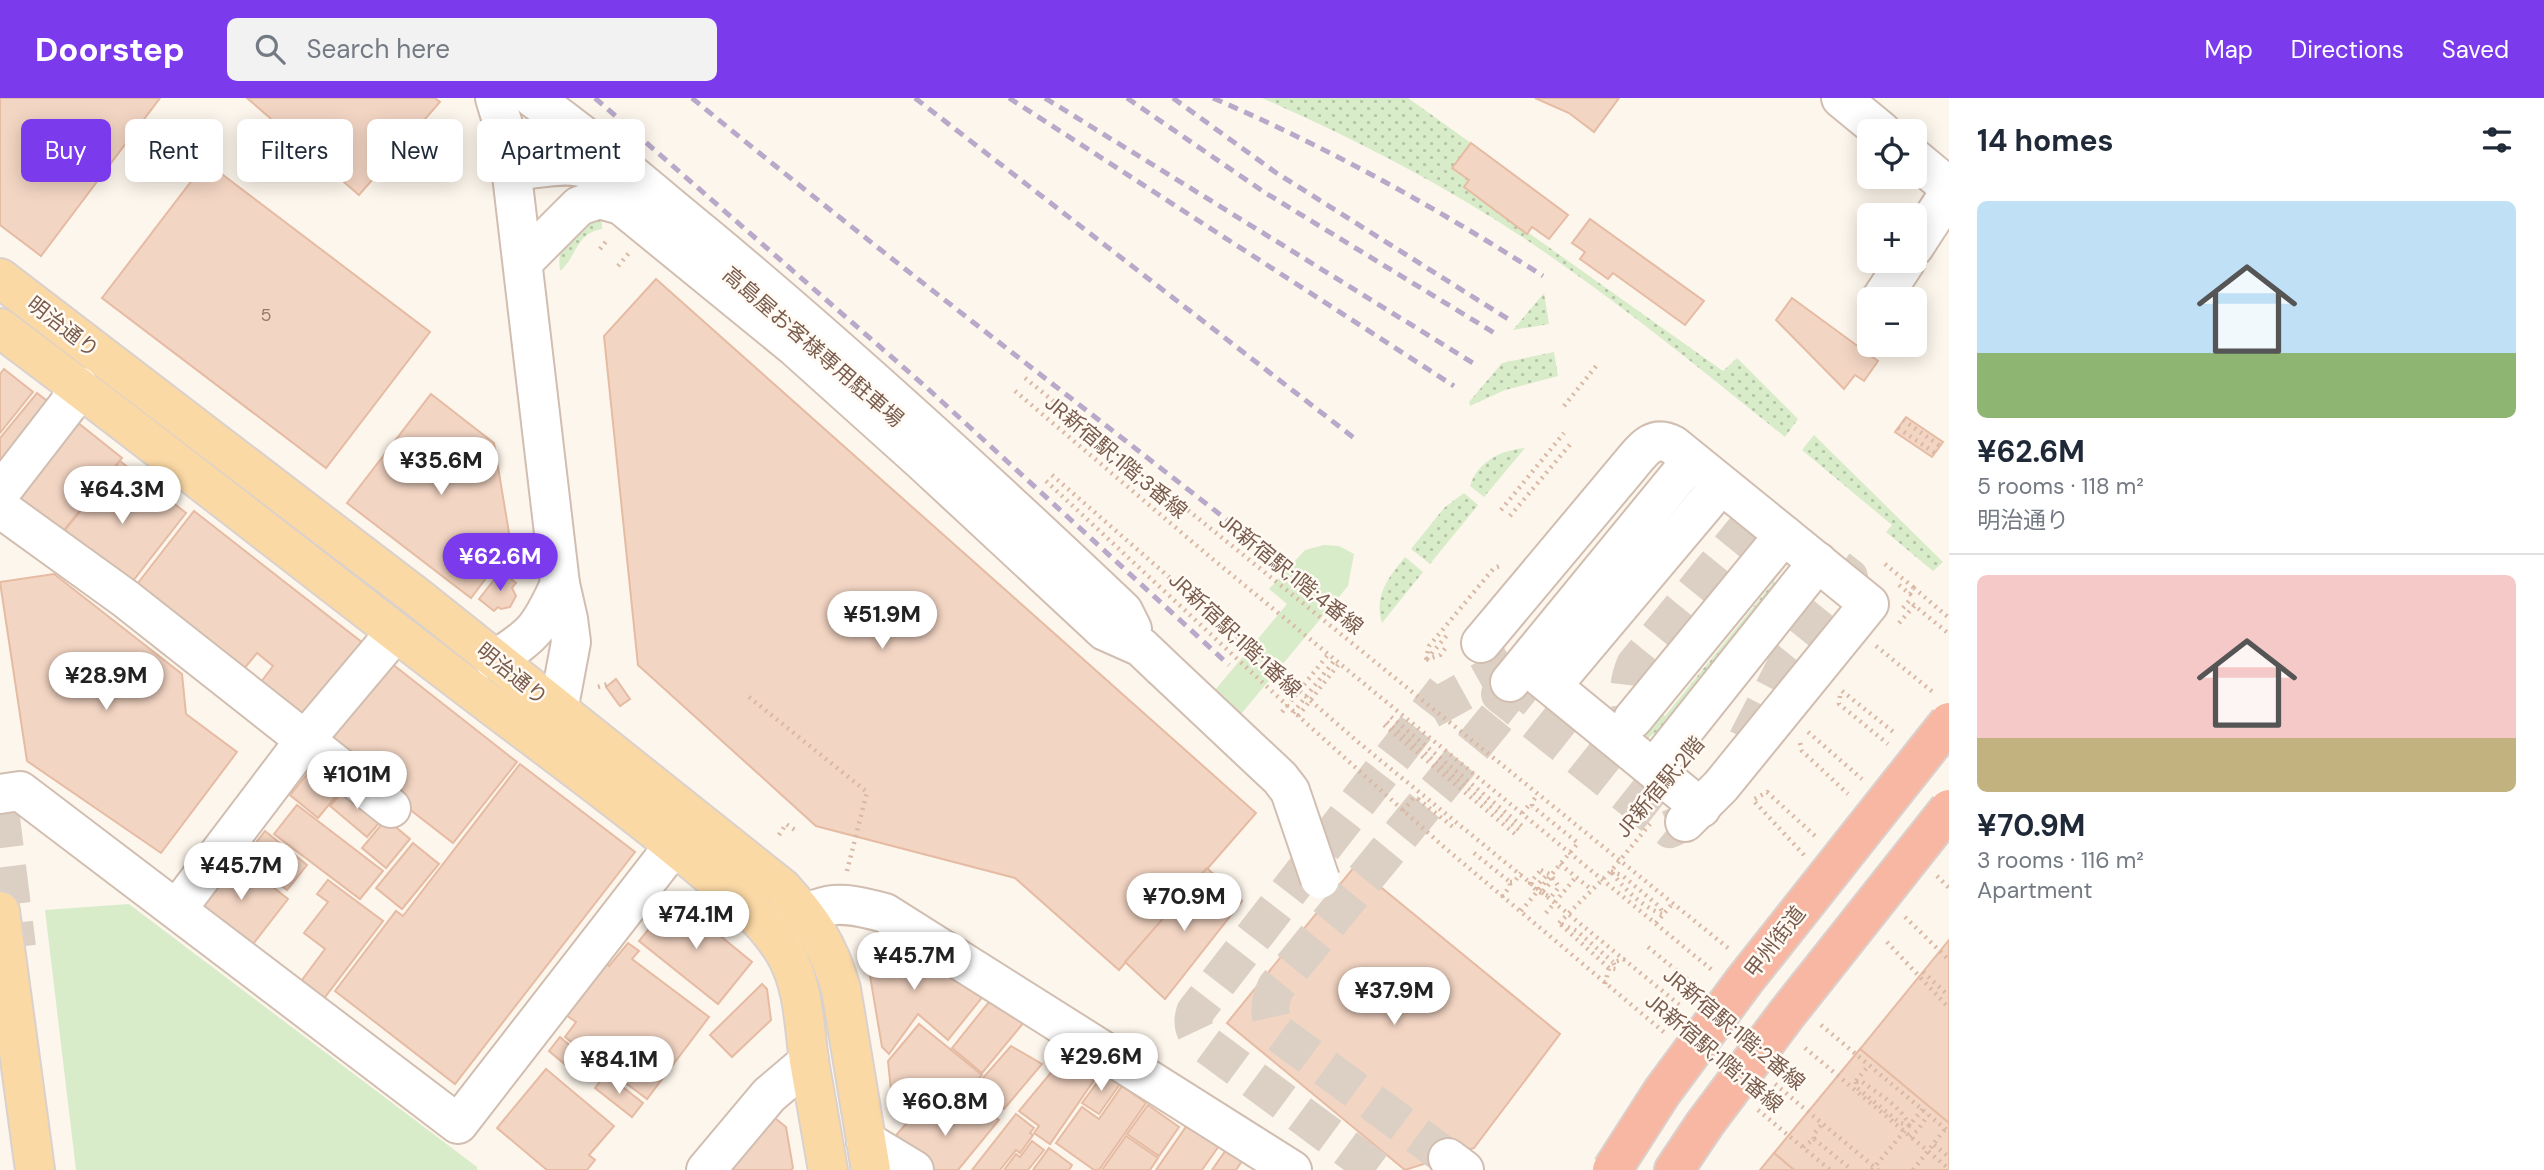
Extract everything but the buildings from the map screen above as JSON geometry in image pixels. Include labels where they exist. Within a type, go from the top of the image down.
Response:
[{"type":"highway","name":"甲州街道","points":[[1612,1170],[1662,1092],[1944,710]]},
{"type":"highway","points":[[1674,1170],[1786,1015],[1949,809]]},
{"type":"main road","name":"明治通り","points":[[0,278],[417,597],[558,711],[685,832],[774,937],[786,955],[801,996],[828,1170]]},
{"type":"main road","name":"明治通り","points":[[0,328],[79,386],[395,633],[685,832],[782,888],[805,913],[834,961],[869,1156]]},
{"type":"main road","points":[[0,911],[35,1170]]},
{"type":"street","points":[[495,98],[502,119]]},
{"type":"street","points":[[533,98],[583,134],[814,326],[943,440],[1124,611],[1152,657]]},
{"type":"street","points":[[1841,98],[1866,119]]},
{"type":"street","points":[[1927,169],[1949,187]]},
{"type":"street","points":[[513,182],[559,584],[568,619],[570,642],[558,711]]},
{"type":"street","name":"高島屋お客様専用駐車場","points":[[617,182],[804,337],[933,451],[1083,593]]},
{"type":"street","points":[[1927,227],[1949,193]]},
{"type":"street","points":[[523,261],[579,206],[599,199],[621,205],[795,347],[1105,631],[1152,657],[1280,778],[1290,791],[1320,879]]},
{"type":"street","points":[[0,493],[68,405],[79,386]]},
{"type":"street","points":[[1481,642],[1650,443],[1665,440],[1869,604],[1680,816],[1654,768],[1529,678]]},
{"type":"street","points":[[1529,678],[1692,461]]},
{"type":"street","points":[[1529,678],[1721,485]]},
{"type":"street","points":[[0,508],[127,599],[391,808]]},
{"type":"street","points":[[1633,719],[1784,535]]},
{"type":"street","points":[[1654,768],[1818,562]]},
{"type":"street","points":[[494,660],[523,643],[542,622],[559,584]]},
{"type":"street","points":[[177,909],[305,740],[395,633]]},
{"type":"street","points":[[0,794],[20,791],[458,1124],[685,832]]},
{"type":"street","points":[[774,937],[805,913],[832,905],[857,905],[885,913],[1292,1170]]},
{"type":"street","points":[[706,1170],[769,1095],[810,1061]]},
{"type":"street","points":[[869,1156],[914,1170]]},
{"type":"path","points":[[1564,406],[1597,365]]},
{"type":"path","name":"JR新宿駅;1階;4番線","points":[[1025,378],[1733,952]]},
{"type":"path","name":"JR新宿駅;1階;3番線","points":[[1015,391],[1209,556],[1717,974]]},
{"type":"path","points":[[1903,420],[1940,446]]},
{"type":"path","points":[[1898,428],[1935,453]]},
{"type":"path","points":[[1501,510],[1564,433]]},
{"type":"path","points":[[1510,516],[1573,440]]},
{"type":"path","name":"JR新宿駅;1階;2番線","points":[[1052,475],[1358,742],[1685,1009]]},
{"type":"path","name":"JR新宿駅;1階;1番線","points":[[1046,481],[1403,811],[1669,1036]]},
{"type":"path","points":[[1426,660],[1429,646],[1494,568],[1507,564]]},
{"type":"path","points":[[1885,564],[1949,618]]},
{"type":"path","points":[[1910,594],[1914,589]]},
{"type":"path","points":[[1909,601],[1949,634]]},
{"type":"path","points":[[1870,641],[1944,710]]},
{"type":"path","points":[[1282,712],[1327,656]]},
{"type":"path","points":[[1294,716],[1336,663]]},
{"type":"path","points":[[749,697],[867,792],[846,875]]},
{"type":"path","points":[[1387,721],[1519,830],[1387,721]]},
{"type":"path","points":[[1418,799],[1416,795],[1419,791]]},
{"type":"path","points":[[1532,806],[1538,794]]},
{"type":"path","points":[[1403,811],[1414,797],[1452,827]]},
{"type":"path","points":[[1522,813],[1529,805],[1532,806]]},
{"type":"path","points":[[1521,911],[1578,843],[1532,806]]},
{"type":"path","name":"JR新宿駅;2階","points":[[1559,923],[1611,871],[1680,816]]},
{"type":"path","points":[[779,835],[786,824],[799,832]]},
{"type":"path","points":[[1474,853],[1510,883]]},
{"type":"path","points":[[1560,864],[1592,890]]},
{"type":"path","points":[[1541,870],[1551,874],[1555,884],[1547,894],[1537,891],[1530,883],[1541,870]]},
{"type":"path","points":[[1611,871],[1623,876],[1660,907],[1663,914]]},
{"type":"path","points":[[1611,871],[1618,881],[1655,912],[1663,914]]},
{"type":"path","points":[[1510,883],[1521,873]]},
{"type":"path","points":[[1556,903],[1546,913],[1576,877]]},
{"type":"path","points":[[1502,897],[1510,883]]},
{"type":"path","points":[[1656,923],[1673,903]]},
{"type":"path","points":[[1559,923],[1577,931],[1613,962],[1616,969],[1609,968],[1559,923]]},
{"type":"path","points":[[1648,947],[1694,985]]},
{"type":"path","points":[[1613,962],[1625,959]]},
{"type":"path","points":[[1605,984],[1609,968]]},
{"type":"path","points":[[1923,972],[1949,996]]},
{"type":"path","points":[[1601,979],[1662,1028]]},
{"type":"path","points":[[1813,1018],[1949,1132]]},
{"type":"path","points":[[1800,1044],[1949,1169]]},
{"type":"path","points":[[1852,1087],[1869,1065]]},
{"type":"path","name":"JR新宿駅;1階;2番線","points":[[1766,1076],[1878,1170]]},
{"type":"path","points":[[1856,1081],[1861,1080],[1905,1116],[1909,1125]]},
{"type":"path","points":[[1856,1081],[1856,1087],[1900,1123],[1909,1125]]},
{"type":"path","name":"JR新宿駅;1階;1番線","points":[[1754,1106],[1830,1170]]},
{"type":"path","points":[[1872,1170],[1922,1108],[1947,1129],[1913,1170]]},
{"type":"path","points":[[1910,1137],[1920,1132],[1928,1115]]},
{"type":"path","points":[[1814,1139],[1813,1135],[1823,1123]]},
{"type":"path","points":[[1803,1147],[1814,1139]]},
{"type":"path","points":[[1814,1139],[1852,1170]]},
{"type":"path","points":[[1934,1145],[1949,1157]]},
{"type":"green space","points":[[1262,98],[1408,98],[1471,143],[1453,168],[1469,180],[1464,187],[1723,371],[1737,358],[1798,419],[1785,437],[1640,322],[1516,233],[1410,170],[1337,132]]},
{"type":"green space","points":[[602,214],[602,229],[593,231],[582,240],[560,271],[561,250],[570,236]]},
{"type":"green space","points":[[1544,293],[1549,324],[1513,330]]},
{"type":"green space","points":[[1554,352],[1558,376],[1505,390],[1470,406],[1469,402],[1502,363]]},
{"type":"green space","points":[[1814,435],[1943,562],[1933,571],[1886,532],[1892,525],[1802,450]]},
{"type":"green space","points":[[1525,448],[1484,497],[1470,486],[1478,470],[1491,459],[1507,451]]},
{"type":"green space","points":[[1464,493],[1478,505],[1430,564],[1411,549],[1444,508]]},
{"type":"green space","points":[[1324,545],[1339,546],[1354,554],[1348,586],[1221,738],[1194,715],[1287,604],[1269,589],[1305,550]]},
{"type":"green space","points":[[1405,557],[1423,572],[1382,623],[1381,595]]},
{"type":"green space","points":[[1774,578],[1775,586],[1660,729],[1644,741],[1606,723],[1632,690],[1665,716],[1772,584],[1770,582]]},
{"type":"green space","points":[[129,904],[477,1167],[477,1170],[76,1170],[45,910]]},
{"type":"tunnel","points":[[1618,736],[1633,719],[1629,692],[1635,665],[1761,510]]},
{"type":"tunnel","points":[[1747,740],[1786,665],[1850,586],[1849,577],[1832,564]]},
{"type":"tunnel","points":[[1430,710],[1529,655],[1536,648]]},
{"type":"tunnel","points":[[1448,1158],[1278,1033],[1271,1016],[1272,999],[1276,987],[1528,679],[1544,679],[1550,683]]},
{"type":"tunnel","points":[[1508,684],[1500,694],[1670,829],[1685,822]]},
{"type":"tunnel","points":[[1376,1170],[1204,1043],[1198,1036],[1193,1021],[1195,1012],[1445,690]]},
{"type":"tunnel","points":[[0,810],[17,947]]},
{"type":"railway","points":[[595,98],[926,387],[1229,665]]},
{"type":"railway","points":[[692,98],[1265,550]]},
{"type":"railway","points":[[915,98],[1358,441]]},
{"type":"railway","points":[[1009,98],[1454,386]]},
{"type":"railway","points":[[1045,98],[1473,363]]},
{"type":"railway","points":[[1127,98],[1264,192],[1496,334]]},
{"type":"railway","points":[[1173,98],[1275,172],[1508,319]]},
{"type":"railway","points":[[1213,98],[1257,117],[1382,180],[1543,276]]}]
